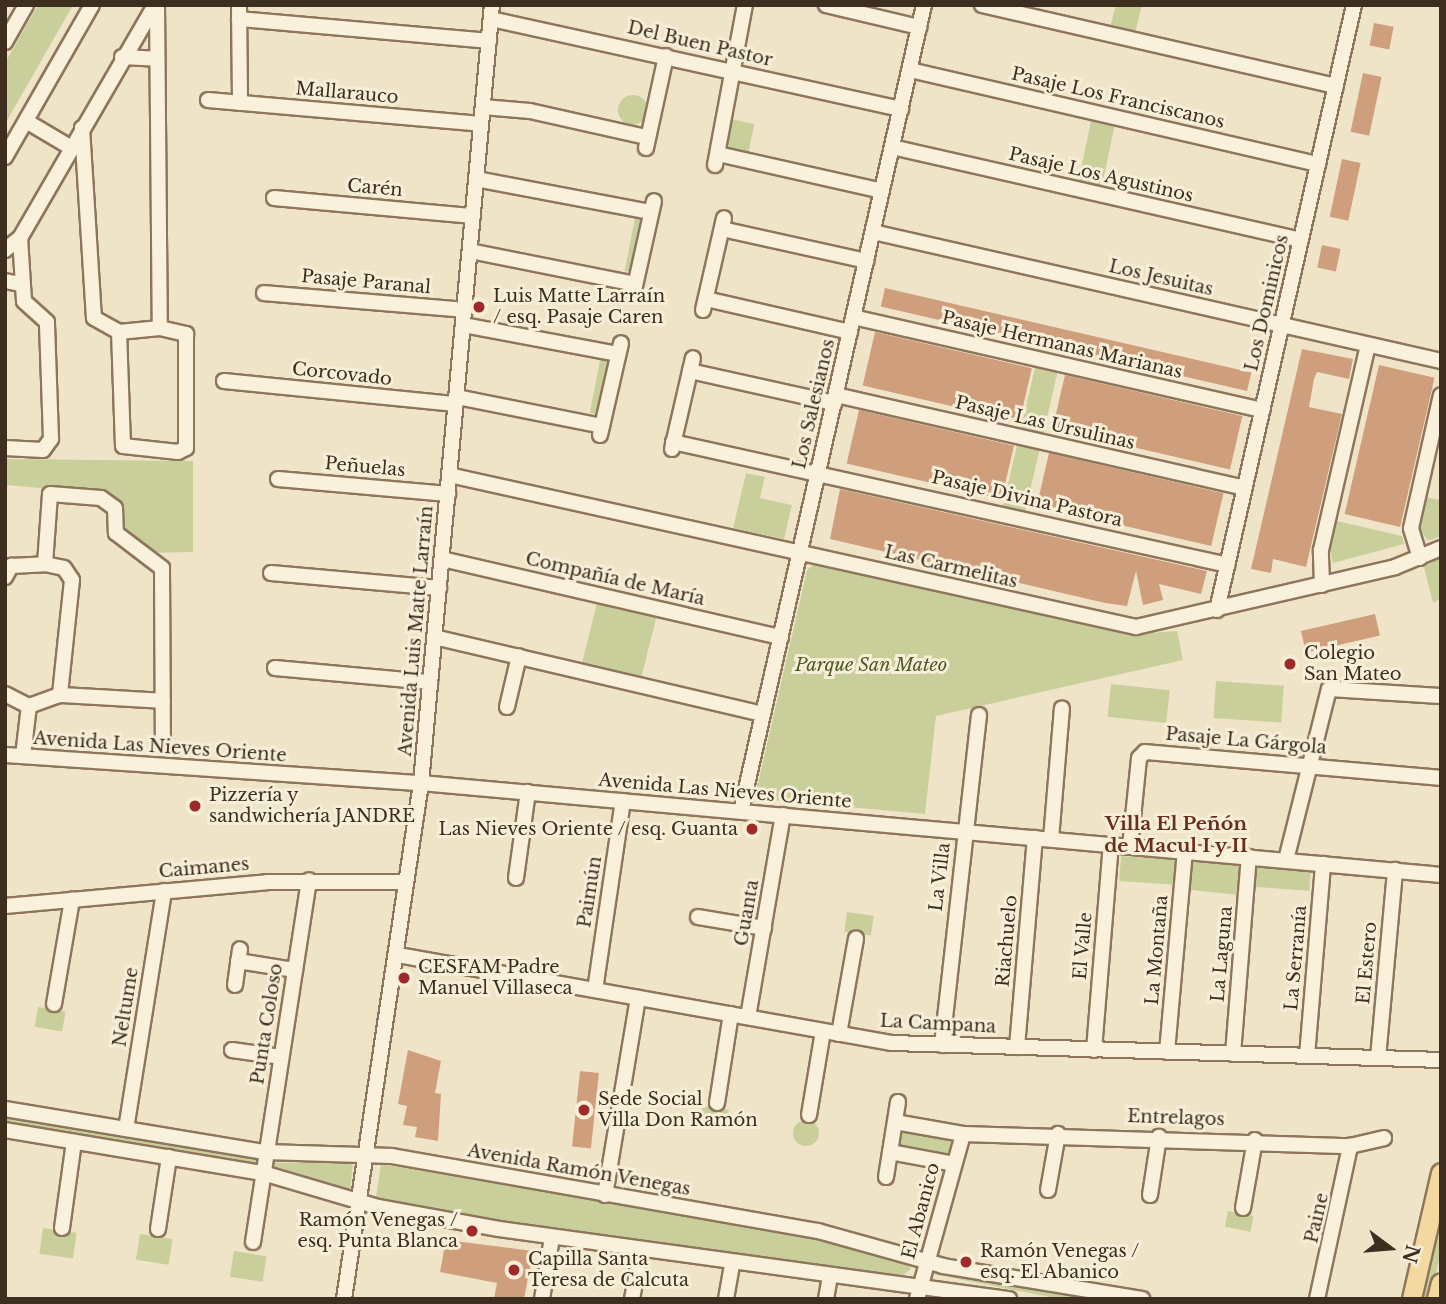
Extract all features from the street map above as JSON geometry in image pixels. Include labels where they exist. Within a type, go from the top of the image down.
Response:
[{"type":"main road","points":[[1412,1299],[1441,1174]]},
{"type":"main road","points":[[1437,1299],[1441,1283]]},
{"type":"street","points":[[5,42],[26,5]]},
{"type":"street","points":[[5,157],[92,5]]},
{"type":"street","points":[[5,448],[43,450],[51,439],[47,322],[24,301],[13,283],[20,239],[122,57],[156,5]]},
{"type":"street","points":[[156,5],[160,328]]},
{"type":"street","points":[[745,5],[716,159],[882,191]]},
{"type":"street","points":[[826,5],[919,27]]},
{"type":"street","name":"Los Salesianos","points":[[741,811],[924,5]]},
{"type":"street","points":[[982,5],[1336,86]]},
{"type":"street","points":[[1338,5],[1354,7]]},
{"type":"street","name":"Los Dominicos","points":[[1217,610],[1354,7]]},
{"type":"street","points":[[240,103],[239,12],[489,41]]},
{"type":"street","name":"Del Buen Pastor","points":[[492,12],[733,72],[901,109]]},
{"type":"street","name":"Avenida Luis Matte Larraín","points":[[344,1299],[361,1203],[421,783],[492,12]]},
{"type":"street","points":[[483,107],[530,111],[646,142],[666,56]]},
{"type":"street","points":[[122,57],[158,59]]},
{"type":"street","name":"Pasaje Los Franciscanos","points":[[910,70],[1318,164]]},
{"type":"street","name":"Mallarauco","points":[[208,100],[481,124]]},
{"type":"street","points":[[26,121],[86,168]]},
{"type":"street","points":[[82,128],[94,318],[119,332],[160,328],[178,330],[189,341],[189,442],[178,452],[123,446],[119,332]]},
{"type":"street","name":"Pasaje Los Agustinos","points":[[892,147],[1301,240]]},
{"type":"street","points":[[470,251],[634,289],[652,207],[477,179]]},
{"type":"street","name":"Carén","points":[[274,198],[473,216]]},
{"type":"street","name":"Pasaje Hermanas Marianas","points":[[866,261],[723,223],[705,305],[852,325],[1262,411]]},
{"type":"street","name":"Los Jesuitas","points":[[873,232],[1441,361]]},
{"type":"street","points":[[5,250],[20,239]]},
{"type":"street","name":"Pasaje Paranal","points":[[264,293],[465,310]]},
{"type":"street","name":"Corcovado","points":[[223,381],[456,400],[601,431],[620,349],[463,325]]},
{"type":"street","points":[[1322,585],[1321,550],[1368,345]]},
{"type":"street","name":"Pasaje Las Ursulinas","points":[[672,446],[691,365],[1245,488]]},
{"type":"street","points":[[1420,558],[1410,528],[1441,395]]},
{"type":"street","name":"Pasaje Divina Pastora","points":[[672,446],[818,473],[1228,565]]},
{"type":"street","name":"Las Carmelitas","points":[[449,475],[1127,626],[1217,610],[1322,585],[1420,558],[1441,548]]},
{"type":"street","name":"Peñuelas","points":[[278,479],[448,494]]},
{"type":"street","points":[[45,564],[50,494],[101,498],[115,508],[116,533],[162,568],[163,745]]},
{"type":"street","name":"Compañía de María","points":[[442,559],[781,637]]},
{"type":"street","points":[[7,569],[45,564],[64,568],[72,580],[60,695]]},
{"type":"street","points":[[271,573],[439,588]]},
{"type":"street","points":[[435,637],[763,714]]},
{"type":"street","points":[[507,707],[519,656]]},
{"type":"street","points":[[275,668],[430,682]]},
{"type":"street","points":[[1286,860],[1329,689],[1441,696]]},
{"type":"street","points":[[5,694],[29,706],[60,695],[163,701]]},
{"type":"street","points":[[23,756],[29,706]]},
{"type":"street","points":[[1051,839],[1062,708]]},
{"type":"street","name":"La Villa","points":[[942,1045],[979,715]]},
{"type":"street","name":"Pasaje La Gárgola","points":[[1130,847],[1142,753],[1441,778]]},
{"type":"street","name":"Avenida Las Nieves Oriente","points":[[5,755],[421,783],[1441,875]]},
{"type":"street","points":[[516,878],[528,792]]},
{"type":"street","name":"Paimún","points":[[595,990],[623,801]]},
{"type":"street","name":"Guanta","points":[[748,1017],[783,815]]},
{"type":"street","name":"Riachuelo","points":[[1017,1047],[1035,838]]},
{"type":"street","name":"El Valle","points":[[1094,1050],[1111,845]]},
{"type":"street","name":"La Montaña","points":[[1167,1052],[1185,852]]},
{"type":"street","name":"La Laguna","points":[[1233,1054],[1249,857]]},
{"type":"street","name":"La Serranía","points":[[1307,1056],[1323,864]]},
{"type":"street","name":"El Estero","points":[[1378,1058],[1395,870]]},
{"type":"street","name":"Caimanes","points":[[5,906],[309,880],[406,882]]},
{"type":"street","name":"Punta Coloso","points":[[253,1242],[309,880]]},
{"type":"street","name":"Neltume","points":[[126,1129],[164,891]]},
{"type":"street","points":[[54,1004],[72,900]]},
{"type":"street","points":[[698,917],[764,928]]},
{"type":"street","points":[[839,1034],[856,939]]},
{"type":"street","points":[[234,985],[239,955],[295,971]]},
{"type":"street","name":"La Campana","points":[[398,955],[839,1034],[942,1045],[1441,1060]]},
{"type":"street","points":[[605,1195],[638,998]]},
{"type":"street","points":[[717,1103],[731,1014]]},
{"type":"street","points":[[809,1115],[823,1031]]},
{"type":"street","points":[[232,1050],[281,1057]]},
{"type":"street","points":[[886,1177],[898,1102]]},
{"type":"street","name":"Avenida Ramón Venegas","points":[[5,1108],[266,1152],[368,1156],[605,1195],[818,1231],[929,1262],[1142,1299]]},
{"type":"street","name":"Entrelagos","points":[[895,1122],[963,1134],[1159,1137],[1350,1146],[1384,1138]]},
{"type":"street","points":[[5,1130],[263,1173],[361,1203],[552,1237],[918,1291],[1009,1299]]},
{"type":"street","name":"El Abanico","points":[[918,1291],[929,1262],[963,1134]]},
{"type":"street","points":[[1048,1190],[1058,1134]]},
{"type":"street","points":[[1150,1195],[1159,1137]]},
{"type":"street","points":[[1242,1208],[1255,1140]]},
{"type":"street","points":[[62,1228],[74,1142]]},
{"type":"street","name":"Paine","points":[[1317,1299],[1350,1146]]},
{"type":"street","points":[[890,1152],[954,1164]]},
{"type":"street","points":[[158,1229],[169,1157]]},
{"type":"street","points":[[542,1299],[552,1237]]},
{"type":"street","points":[[632,1299],[641,1251]]},
{"type":"street","points":[[726,1299],[732,1265]]},
{"type":"street","points":[[826,1299],[830,1277]]},
{"type":"green space","points":[[38,5],[73,5],[5,124],[5,63]]},
{"type":"green space","points":[[1116,5],[1142,5],[1135,33],[1110,27]]},
{"type":"green space","points":[[633,95],[644,99],[648,110],[644,121],[633,125],[622,121],[618,110],[622,99]]},
{"type":"green space","points":[[1092,117],[1115,122],[1102,187],[1078,182]]},
{"type":"green space","points":[[731,119],[754,124],[748,154],[725,149]]},
{"type":"green space","points":[[636,213],[646,215],[635,273],[625,271]]},
{"type":"green space","points":[[601,355],[611,357],[600,415],[590,413]]},
{"type":"green space","points":[[1036,363],[1058,368],[1025,512],[1003,507]]},
{"type":"green space","points":[[5,459],[193,461],[193,552],[149,553],[121,532],[120,504],[110,494],[5,485]]},
{"type":"green space","points":[[746,473],[765,477],[760,498],[792,505],[784,539],[733,528]]},
{"type":"green space","points":[[1425,497],[1441,500],[1441,536],[1428,541],[1418,527]]},
{"type":"green space","points":[[1337,521],[1402,536],[1404,544],[1333,563],[1330,551]]},
{"type":"green space","points":[[1441,557],[1441,598],[1433,603],[1424,567]]},
{"type":"green space","name":"Parque San Mateo","points":[[813,565],[1132,634],[1177,631],[1183,660],[936,716],[925,814],[761,799],[756,792],[807,570]]},
{"type":"green space","points":[[598,599],[657,614],[641,679],[582,664]]},
{"type":"green space","points":[[1216,681],[1284,686],[1281,723],[1213,718]]},
{"type":"green space","points":[[1111,684],[1170,690],[1166,723],[1108,717]]},
{"type":"green space","points":[[1121,856],[1176,860],[1174,885],[1119,881]]},
{"type":"green space","points":[[1192,861],[1242,866],[1239,895],[1189,890]]},
{"type":"green space","points":[[1257,865],[1311,869],[1309,891],[1255,887]]},
{"type":"green space","points":[[847,912],[874,916],[871,936],[844,932]]},
{"type":"green space","points":[[38,1007],[66,1012],[62,1032],[35,1027]]},
{"type":"green space","points":[[702,1106],[729,1110],[726,1130],[699,1126]]},
{"type":"green space","points":[[5,1117],[280,1163],[353,1161],[350,1192],[281,1168],[5,1122]]},
{"type":"green space","points":[[806,1120],[815,1124],[819,1133],[815,1142],[806,1146],[797,1142],[793,1133],[797,1124]]},
{"type":"green space","points":[[901,1128],[951,1136],[948,1158],[898,1150]]},
{"type":"green space","points":[[381,1164],[825,1237],[905,1260],[911,1269],[902,1276],[821,1274],[383,1201],[376,1197]]},
{"type":"green space","points":[[1228,1211],[1254,1216],[1250,1232],[1225,1227]]},
{"type":"green space","points":[[1441,1215],[1441,1252],[1430,1299],[1420,1299]]},
{"type":"green space","points":[[43,1228],[77,1233],[73,1258],[39,1254]]},
{"type":"green space","points":[[140,1234],[173,1239],[169,1265],[136,1260]]},
{"type":"green space","points":[[234,1251],[267,1256],[263,1282],[230,1277]]},
{"type":"green space","points":[[933,1274],[1098,1299],[1060,1299]]},
{"type":"building","points":[[1374,23],[1394,27],[1389,49],[1370,46]]},
{"type":"building","points":[[1363,73],[1382,77],[1369,136],[1351,132]]},
{"type":"building","points":[[1342,159],[1361,163],[1348,221],[1330,217]]},
{"type":"building","points":[[1322,245],[1341,249],[1336,271],[1317,267]]},
{"type":"building","points":[[885,288],[1251,373],[1247,391],[881,307]]},
{"type":"building","points":[[875,332],[1032,368],[1020,422],[863,386]]},
{"type":"building","points":[[1302,349],[1353,359],[1349,379],[1317,372],[1314,379],[1309,407],[1342,414],[1306,567],[1273,559],[1271,573],[1251,569]]},
{"type":"building","points":[[1379,365],[1435,378],[1400,527],[1345,514]]},
{"type":"building","points":[[1065,375],[1242,416],[1230,470],[1053,429]]},
{"type":"building","points":[[859,410],[1014,446],[1002,499],[847,464]]},
{"type":"building","points":[[1049,453],[1223,493],[1211,546],[1037,506]]},
{"type":"building","points":[[840,489],[1207,571],[1201,594],[1159,584],[1163,600],[1143,605],[1136,571],[1127,606],[1105,603],[830,539]]},
{"type":"building","points":[[1375,614],[1380,635],[1306,653],[1301,631]]},
{"type":"building","points":[[408,1050],[441,1061],[435,1093],[441,1094],[438,1141],[415,1137],[417,1127],[403,1125],[407,1106],[398,1104]]},
{"type":"building","name":"Sede Social Villa Don Ramón","points":[[580,1071],[599,1073],[591,1149],[572,1147]]},
{"type":"building","points":[[446,1240],[533,1251],[524,1299],[494,1299],[497,1283],[440,1272]]},
{"type":"place","name":"Luis Matte Larraín / esq. Pasaje Caren","points":[[479,307]]},
{"type":"place","name":"Colegio San Mateo","points":[[1290,664]]},
{"type":"place","name":"Pizzería y sandwichería JANDRE","points":[[195,806]]},
{"type":"place","name":"Las Nieves Oriente / esq. Guanta","points":[[752,829]]},
{"type":"place","name":"CESFAM Padre Manuel Villaseca","points":[[404,978]]},
{"type":"place","name":"Sede Social Villa Don Ramón","points":[[584,1110]]},
{"type":"place","name":"Ramón Venegas / esq. Punta Blanca","points":[[472,1231]]},
{"type":"place","name":"Ramón Venegas / esq. El Abanico","points":[[966,1262]]},
{"type":"place","name":"Capilla Santa Teresa de Calcuta","points":[[514,1270]]},
{"type":"district","name":"Villa El Peñón de Macul I y II","points":[[1176,835]]}]
